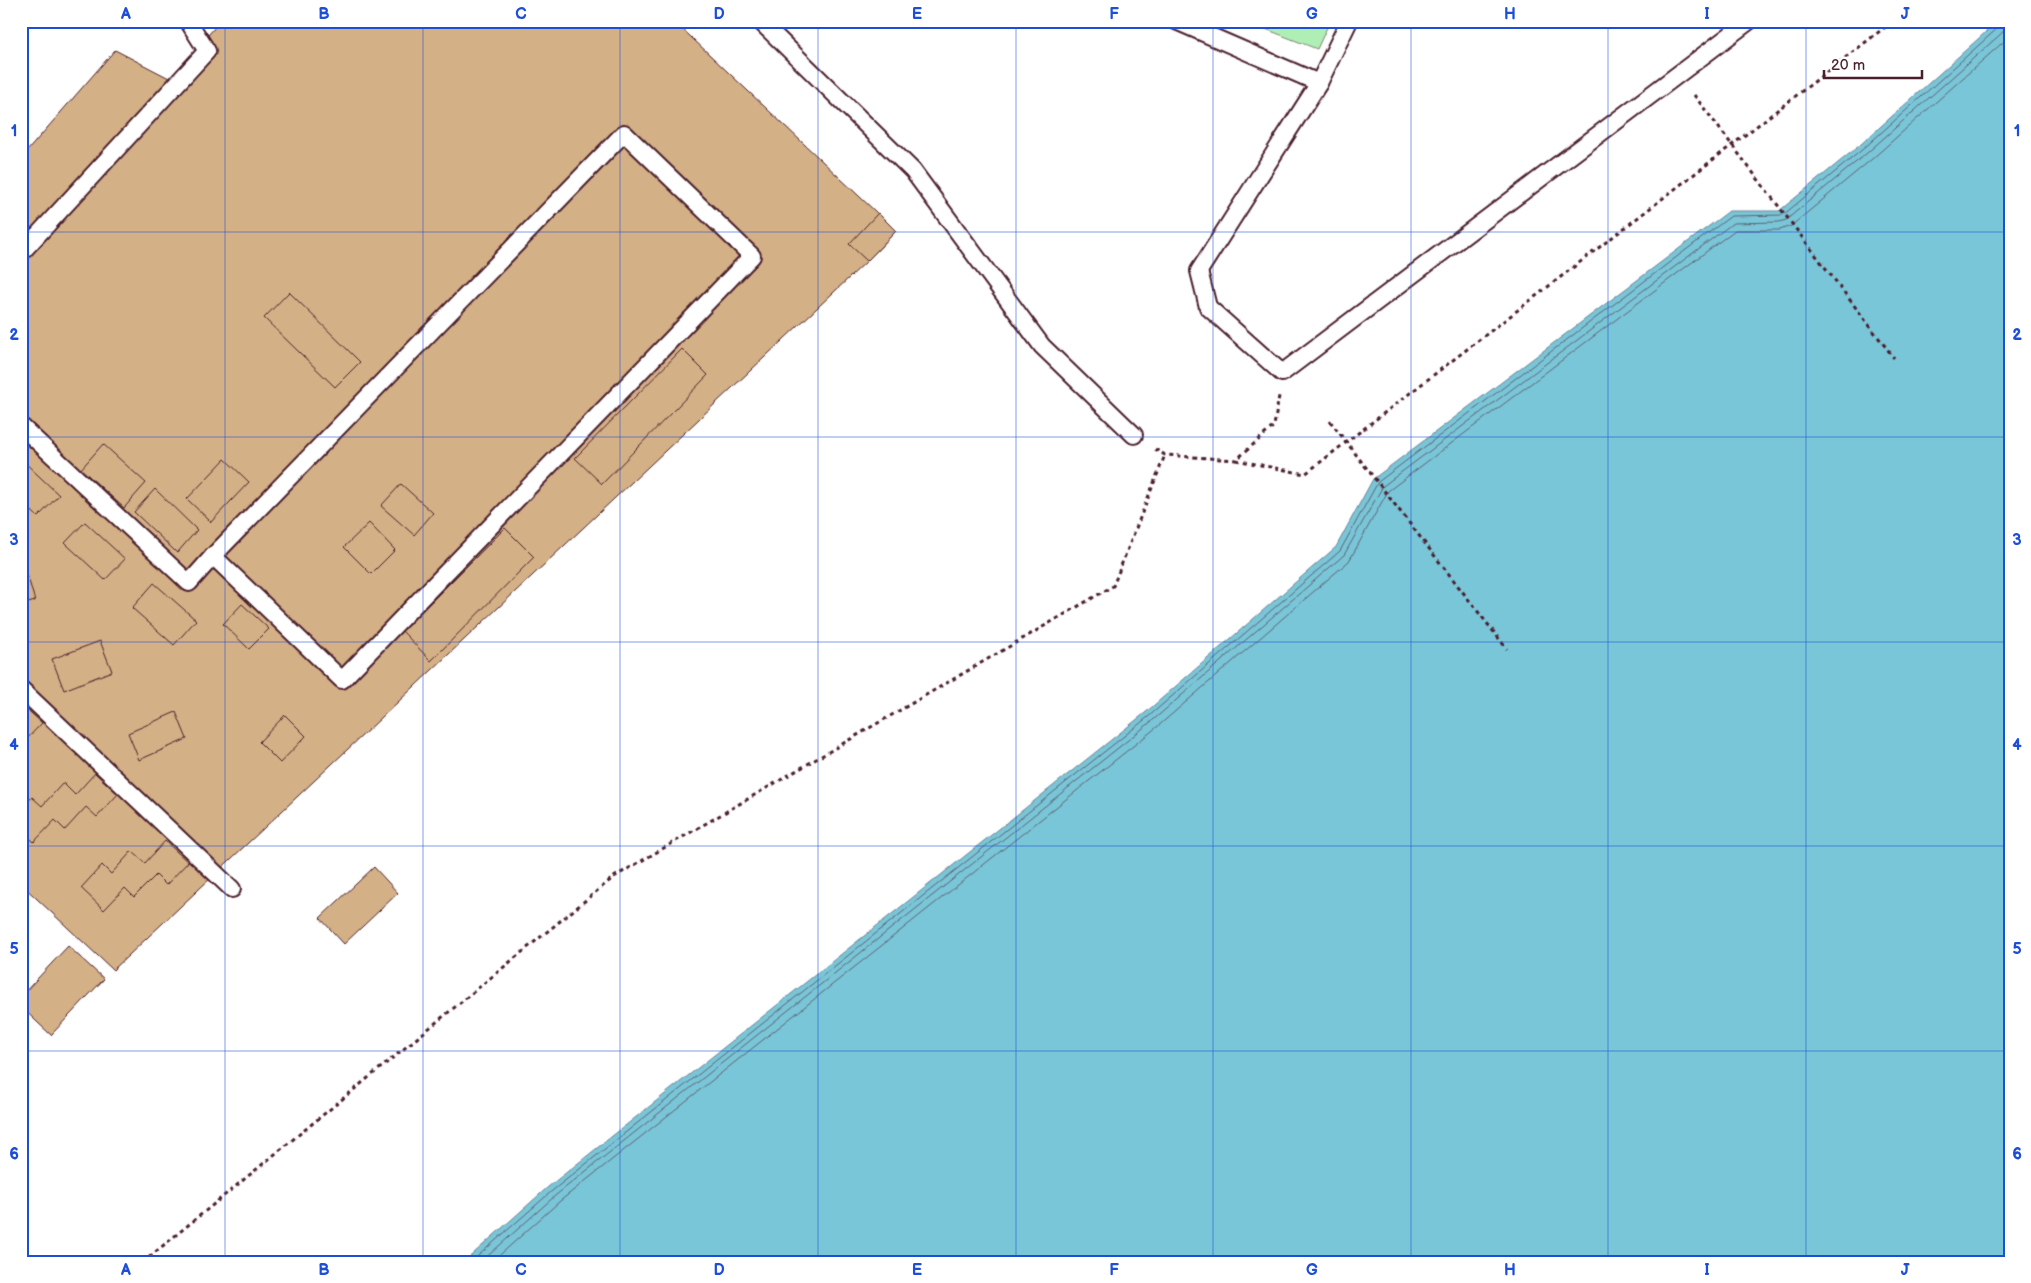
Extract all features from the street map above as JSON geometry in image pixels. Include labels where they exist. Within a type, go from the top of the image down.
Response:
[{"type":"lane","points":[[21,253],[207,51],[188,21]]},
{"type":"lane","points":[[760,21],[913,171],[1042,346],[1134,435]]},
{"type":"lane","points":[[1176,21],[1319,83]]},
{"type":"lane","points":[[1348,21],[1319,83],[1199,271],[1208,307],[1282,373],[1749,21]]},
{"type":"lane","points":[[21,426],[189,583],[213,556],[624,134],[752,256],[342,680],[213,556]]},
{"type":"lane","points":[[21,689],[232,889]]},
{"type":"path","points":[[1134,435],[1165,455],[1236,460],[1305,474],[1894,21]]},
{"type":"path","points":[[1694,95],[1894,358]]},
{"type":"path","points":[[1236,460],[1274,426],[1282,373]]},
{"type":"path","points":[[1330,421],[1507,649]]},
{"type":"path","points":[[143,1262],[614,877],[1113,586],[1165,455]]},
{"type":"green space","points":[[1245,21],[1330,21],[1317,49]]},
{"type":"water","points":[[1998,21],[2010,21],[2010,1262],[464,1262],[548,1187],[1145,713],[1336,547],[1373,479],[1729,211],[1779,211],[1860,145]]},
{"type":"building","points":[[220,21],[674,21],[896,231],[867,261],[113,970],[21,884],[21,158],[115,50],[171,79]]},
{"type":"building","points":[[878,213],[896,231],[867,261],[849,244]]},
{"type":"building","points":[[289,292],[360,362],[335,387],[264,318]]},
{"type":"building","points":[[682,349],[708,375],[602,484],[575,458]]},
{"type":"building","points":[[103,444],[146,483],[124,508],[81,469]]},
{"type":"building","points":[[21,459],[59,495],[38,517],[21,501]]},
{"type":"building","points":[[225,459],[249,482],[211,522],[187,499]]},
{"type":"building","points":[[401,484],[433,513],[414,535],[381,506]]},
{"type":"building","points":[[155,489],[197,530],[177,553],[134,512]]},
{"type":"building","points":[[85,522],[125,559],[105,580],[65,543]]},
{"type":"building","points":[[369,523],[395,550],[371,574],[344,547]]},
{"type":"building","points":[[505,528],[534,557],[431,661],[402,631]]},
{"type":"building","points":[[27,574],[35,601],[21,605],[21,576]]},
{"type":"building","points":[[154,583],[196,620],[174,645],[132,608]]},
{"type":"building","points":[[242,604],[269,629],[249,649],[223,624]]},
{"type":"building","points":[[100,641],[112,671],[64,690],[52,659]]},
{"type":"building","points":[[21,704],[42,723],[21,745]]},
{"type":"building","points":[[176,712],[187,739],[139,760],[128,733]]},
{"type":"building","points":[[285,715],[306,736],[280,763],[259,742]]},
{"type":"building","points":[[95,773],[118,794],[97,817],[86,807],[65,830],[55,820],[34,842],[21,830],[21,809],[32,797],[42,806],[63,783],[75,795]]},
{"type":"building","points":[[165,841],[188,862],[166,885],[156,875],[134,897],[125,888],[104,910],[81,888],[102,865],[111,874],[132,851],[145,863]]},
{"type":"building","points":[[374,867],[398,893],[344,944],[320,918]]},
{"type":"building","points":[[68,946],[104,979],[51,1035],[21,1007],[21,996]]}]
